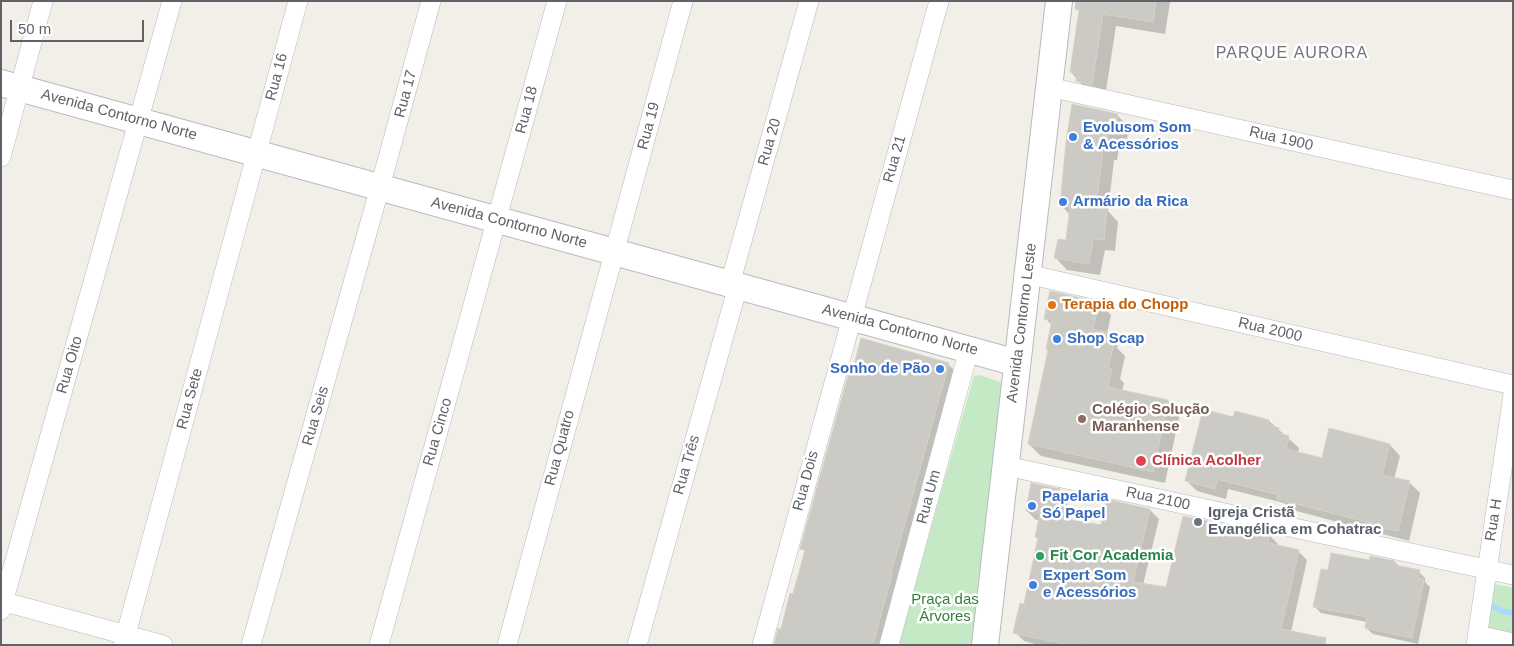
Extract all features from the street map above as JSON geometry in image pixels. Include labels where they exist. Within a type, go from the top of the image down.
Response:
[{"type":"street","points":[[1,157],[11,85],[43,1]]},
{"type":"street","name":"Rua Oito","points":[[2,605],[172,1]]},
{"type":"street","name":"Rua 16","points":[[256,153],[298,1]]},
{"type":"street","name":"Rua 17","points":[[380,187],[431,1]]},
{"type":"street","name":"Rua 18","points":[[498,220],[557,1]]},
{"type":"street","name":"Rua 19","points":[[614,252],[683,1]]},
{"type":"street","name":"Rua 20","points":[[734,285],[809,1]]},
{"type":"street","name":"Rua 21","points":[[851,317],[939,1]]},
{"type":"street","name":"Avenida Contorno Leste","points":[[985,645],[1059,1]]},
{"type":"street","name":"Avenida Contorno Norte","points":[[11,85],[1018,363]]},
{"type":"street","name":"Rua 1900","points":[[1049,87],[1513,190]]},
{"type":"street","name":"Rua Sete","points":[[125,640],[256,153]]},
{"type":"street","name":"Rua Seis","points":[[251,645],[380,187]]},
{"type":"street","name":"Rua Cinco","points":[[379,645],[498,220]]},
{"type":"street","name":"Rua Quatro","points":[[506,645],[614,252]]},
{"type":"street","name":"Rua 2000","points":[[1028,274],[1513,385]]},
{"type":"street","name":"Rua Três","points":[[637,645],[734,285]]},
{"type":"street","name":"Rua Dois","points":[[762,645],[851,317]]},
{"type":"street","name":"Rua Um","points":[[889,645],[969,349]]},
{"type":"street","name":"Rua H","points":[[1476,640],[1486,569],[1505,494],[1513,394]]},
{"type":"street","name":"Rua 2100","points":[[1006,466],[1513,575]]},
{"type":"street","points":[[2,605],[125,640],[163,645]]},
{"type":"street","points":[[1476,640],[1513,643]]},
{"type":"green space","name":"Praça das Árvores","points":[[980,375],[1000,382],[1007,394],[976,645],[898,645],[974,376]]},
{"type":"green space","points":[[1490,583],[1513,588],[1513,635],[1483,629]]},
{"type":"building","points":[[1076,1],[1156,1],[1153,22],[1103,14],[1092,85],[1076,81],[1077,74],[1070,72],[1079,10],[1075,9]]},
{"type":"building","points":[[1072,104],[1118,114],[1115,128],[1110,127],[1106,150],[1103,149],[1096,207],[1107,209],[1104,240],[1093,239],[1089,264],[1054,258],[1058,239],[1066,240],[1070,207],[1060,206],[1066,142]]},
{"type":"building","points":[[1050,291],[1099,302],[1093,329],[1106,332],[1104,341],[1114,343],[1108,368],[1112,369],[1108,387],[1168,400],[1153,472],[1028,444],[1048,350],[1046,349],[1052,320],[1044,319]]},
{"type":"building","points":[[861,338],[949,363],[873,645],[774,645],[778,628],[781,629],[790,593],[793,594],[805,550],[800,549],[850,368],[853,369]]},
{"type":"building","points":[[1203,409],[1233,417],[1235,411],[1269,420],[1268,425],[1279,428],[1278,433],[1289,436],[1286,449],[1322,458],[1329,428],[1390,444],[1382,475],[1410,481],[1398,531],[1277,499],[1278,495],[1217,479],[1215,489],[1185,481]]},
{"type":"building","points":[[1031,483],[1060,489],[1055,517],[1101,525],[1106,499],[1150,509],[1133,582],[1166,587],[1183,516],[1270,534],[1268,543],[1299,550],[1281,629],[1326,638],[1325,645],[1098,645],[1084,642],[1083,645],[1069,645],[1013,633],[1020,603],[1024,604],[1038,538],[1035,537],[1040,514],[1026,511]]},
{"type":"building","points":[[1331,553],[1369,560],[1370,556],[1395,561],[1395,565],[1420,570],[1418,578],[1424,580],[1412,638],[1365,628],[1367,617],[1313,607],[1321,569],[1328,570]]},
{"type":"waterway","points":[[1493,606],[1501,611],[1513,613]]},
{"type":"place","name":"Evolusom Som & Acessórios","points":[[1073,137]]},
{"type":"place","name":"Armário da Rica","points":[[1063,202]]},
{"type":"place","name":"Terapia do Chopp","points":[[1052,305]]},
{"type":"place","name":"Shop Scap","points":[[1057,339]]},
{"type":"place","name":"Sonho de Pão","points":[[940,369]]},
{"type":"place","name":"Colégio Solução Maranhense","points":[[1082,419]]},
{"type":"place","name":"Clínica Acolher","points":[[1141,461]]},
{"type":"place","name":"Papelaria Só Papel","points":[[1032,506]]},
{"type":"place","name":"Igreja Cristã Evangélica em Cohatrac","points":[[1198,522]]},
{"type":"place","name":"Fit Cor Academia","points":[[1040,556]]},
{"type":"place","name":"Expert Som e Acessórios","points":[[1033,585]]},
{"type":"district","name":"PARQUE AURORA","points":[[1292,54]]}]
